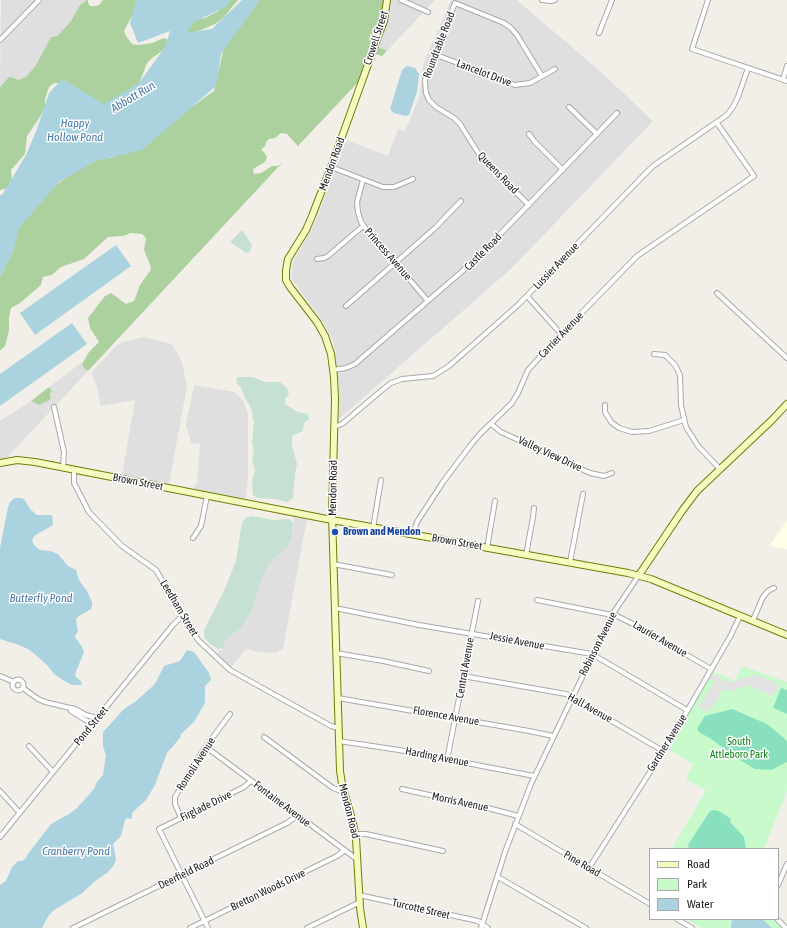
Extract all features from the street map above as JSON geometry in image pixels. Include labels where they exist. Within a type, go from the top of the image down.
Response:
[{"type":"street","points":[[0,40],[39,0]]},
{"type":"street","name":"Crowell Street","points":[[363,75],[382,27],[387,0]]},
{"type":"street","points":[[401,0],[428,12]]},
{"type":"street","points":[[542,0],[554,0]]},
{"type":"street","points":[[598,33],[612,0]]},
{"type":"street","points":[[708,0],[692,49],[785,81],[787,66]]},
{"type":"street","name":"Roundtable Road","points":[[436,107],[427,97],[425,84],[426,76],[455,3],[504,23],[511,28],[517,35],[542,76]]},
{"type":"street","name":"Lancelot Drive","points":[[434,54],[515,85],[527,84],[555,69]]},
{"type":"street","name":"Lussier Avenue","points":[[334,427],[342,424],[391,383],[402,379],[433,376],[443,370],[509,314],[644,174],[653,166],[727,115],[734,107],[748,68]]},
{"type":"street","name":"Mendon Road","points":[[362,928],[356,834],[340,776],[332,520],[335,384],[331,354],[325,336],[317,322],[290,287],[286,275],[288,259],[309,223],[331,167],[363,75]]},
{"type":"street","name":"Queens Road","points":[[436,107],[454,118],[460,124],[482,159],[529,205]]},
{"type":"street","points":[[569,107],[597,134]]},
{"type":"street","name":"Castle Road","points":[[333,370],[346,368],[355,364],[474,261],[617,113]]},
{"type":"street","name":"Carrier Avenue","points":[[412,535],[415,526],[443,482],[474,440],[508,408],[515,399],[528,370],[561,334],[637,256],[754,176],[717,123]]},
{"type":"street","points":[[529,134],[534,142],[563,170]]},
{"type":"street","points":[[331,167],[378,186],[387,188],[403,184],[413,178]]},
{"type":"street","name":"Princess Avenue","points":[[363,180],[357,202],[359,217],[363,226],[428,301]]},
{"type":"street","points":[[346,306],[435,228],[461,201]]},
{"type":"street","points":[[317,259],[328,256],[363,226]]},
{"type":"street","points":[[717,293],[787,358]]},
{"type":"street","points":[[527,296],[561,334]]},
{"type":"street","points":[[654,354],[661,354],[668,357],[678,370],[681,381],[681,405],[684,420],[694,440],[720,469]]},
{"type":"street","name":"Robinson Avenue","points":[[482,926],[515,824],[534,776],[612,615],[687,504],[702,486],[787,404]]},
{"type":"street","points":[[605,405],[605,412],[611,422],[619,428],[632,432],[649,431],[684,420]]},
{"type":"street","points":[[54,407],[64,452],[64,468]]},
{"type":"street","name":"Valley View Drive","points":[[491,424],[508,435],[590,473],[604,476],[612,473]]},
{"type":"street","name":"Brown Street","points":[[0,463],[22,460],[373,528],[639,575],[787,635]]},
{"type":"street","name":"Leedham Street","points":[[74,470],[74,483],[89,512],[122,546],[156,570],[195,637],[230,670],[331,726],[339,728]]},
{"type":"street","points":[[373,528],[381,480]]},
{"type":"street","points":[[570,562],[583,494]]},
{"type":"street","points":[[193,538],[201,526],[208,496]]},
{"type":"street","points":[[487,548],[495,501]]},
{"type":"street","points":[[526,554],[534,508]]},
{"type":"street","points":[[333,564],[392,575]]},
{"type":"street","points":[[753,620],[763,597],[774,588]]},
{"type":"street","name":"Laurier Avenue","points":[[537,600],[617,616],[711,669]]},
{"type":"street","name":"Central Avenue","points":[[447,760],[478,601]]},
{"type":"street","name":"Jessie Avenue","points":[[334,608],[419,625],[592,654],[687,710]]},
{"type":"street","name":"Pond Street","points":[[0,837],[172,625],[182,616]]},
{"type":"street","name":"Gardner Avenue","points":[[588,868],[663,751],[731,635],[740,616]]},
{"type":"street","points":[[336,653],[429,671]]},
{"type":"street","points":[[0,676],[14,682],[18,680],[21,681],[24,685],[23,688],[38,699],[73,708],[86,715],[97,718]]},
{"type":"street","name":"Hall Avenue","points":[[463,676],[572,696],[663,751]]},
{"type":"street","points":[[14,682],[14,687],[16,690],[23,688]]},
{"type":"street","name":"Florence Avenue","points":[[338,698],[553,736]]},
{"type":"street","points":[[70,708],[71,711],[92,724]]},
{"type":"street","name":"Romoli Avenue","points":[[181,818],[175,804],[175,799],[206,747],[230,714]]},
{"type":"street","points":[[264,737],[333,788],[344,792]]},
{"type":"street","name":"Harding Avenue","points":[[339,741],[399,750],[534,776]]},
{"type":"street","points":[[29,746],[53,772]]},
{"type":"street","name":"Fontaine Avenue","points":[[206,747],[358,860]]},
{"type":"street","name":"Firglade Drive","points":[[182,875],[159,829],[242,788],[251,781]]},
{"type":"street","name":"Morris Avenue","points":[[402,789],[518,816]]},
{"type":"street","points":[[0,791],[20,813]]},
{"type":"street","name":"Deerfield Road","points":[[73,928],[287,823],[298,816]]},
{"type":"street","name":"Pine Road","points":[[515,824],[649,903]]},
{"type":"street","points":[[356,834],[366,834],[443,851]]},
{"type":"street","name":"Bretton Woods Drive","points":[[190,928],[337,856],[344,850]]},
{"type":"street","points":[[779,883],[787,864]]},
{"type":"street","points":[[182,875],[208,928]]},
{"type":"street","points":[[498,877],[586,928]]},
{"type":"street","points":[[307,928],[360,899]]},
{"type":"street","name":"Turcotte Street","points":[[360,899],[478,922],[482,926],[488,928]]},
{"type":"street","points":[[679,920],[692,928]]},
{"type":"street","points":[[778,920],[786,928]]},
{"type":"street","points":[[574,928],[577,922]]},
{"type":"shaded area","points":[[1,0],[87,0],[80,5],[71,21],[61,32],[57,36],[51,37],[36,65],[26,77],[18,80],[14,78],[3,83],[0,87]]},
{"type":"shaded area","points":[[386,0],[435,0],[387,51],[376,46]]},
{"type":"shaded area","points":[[451,0],[517,0],[600,71],[653,121],[512,268],[339,419],[339,384],[333,340],[321,319],[293,281],[291,274],[293,261],[317,218],[346,140],[388,156],[398,129],[405,131],[420,95],[423,65]]},
{"type":"shaded area","points":[[242,230],[252,245],[250,252],[246,253],[230,242]]},
{"type":"shaded area","points":[[143,337],[172,344],[182,362],[187,386],[169,485],[122,475],[135,400],[101,406],[97,386],[91,373],[117,345]]},
{"type":"shaded area","points":[[85,360],[82,365],[88,371],[0,465],[0,421],[31,401],[39,405],[50,396],[52,391],[49,387]]},
{"type":"shaded area","points":[[239,377],[253,377],[264,382],[280,382],[287,388],[289,395],[285,398],[285,404],[298,412],[307,414],[309,417],[309,419],[304,423],[303,431],[292,436],[292,445],[297,464],[293,498],[287,502],[275,499],[258,498],[253,495],[252,481],[255,470],[252,459],[254,453],[252,442],[254,422],[252,410],[243,394],[241,387],[237,384],[236,379]]},
{"type":"shaded area","points":[[194,385],[234,392],[243,400],[248,414],[248,476],[246,498],[238,498],[194,490],[194,485],[197,485],[200,444],[191,443],[186,425]]},
{"type":"shaded area","points":[[251,516],[274,520],[289,519],[293,523],[292,536],[286,548],[266,569],[259,586],[253,608],[242,627],[226,640],[223,648],[218,649],[209,643],[204,637],[204,630],[224,591],[236,561],[243,521]]},
{"type":"shaded area","points":[[294,517],[307,519],[283,649],[276,653],[259,652],[246,649],[231,667],[216,654],[223,648],[226,640],[242,627],[253,608],[262,576],[272,561],[280,554],[293,529]]},
{"type":"shaded area","points":[[787,521],[787,549],[769,546]]},
{"type":"shaded area","points":[[711,673],[726,681],[733,682],[746,677],[754,677],[756,674],[777,683],[777,692],[774,691],[772,696],[748,685],[732,691],[723,689],[716,702],[707,712],[698,707],[715,681],[710,678],[708,679]]},
{"type":"green space","points":[[87,0],[90,6],[96,6],[103,0],[140,0],[124,31],[126,36],[132,44],[137,45],[152,43],[164,38],[168,40],[169,43],[162,51],[147,63],[139,84],[101,107],[63,83],[54,83],[49,87],[45,99],[45,107],[27,136],[25,154],[11,170],[12,181],[8,188],[0,190],[0,87],[9,77],[18,80],[26,77],[36,65],[51,37],[57,36],[61,32],[71,21],[80,5]]},
{"type":"green space","points":[[228,0],[238,0],[217,23],[201,30],[183,35],[187,21],[205,18],[218,11]]},
{"type":"green space","points":[[255,0],[386,0],[376,46],[387,51],[382,56],[372,53],[362,78],[297,147],[297,145],[287,134],[281,133],[275,138],[269,139],[266,142],[265,146],[261,150],[267,157],[265,162],[253,169],[254,174],[261,173],[272,166],[278,166],[283,162],[88,371],[86,369],[85,370],[82,364],[89,352],[99,342],[90,328],[88,318],[105,296],[111,293],[126,304],[134,301],[140,285],[150,271],[151,267],[144,250],[146,238],[142,234],[131,233],[123,236],[108,237],[84,259],[61,267],[52,275],[43,277],[41,285],[20,303],[11,308],[9,331],[5,346],[0,351],[0,276],[5,268],[14,234],[49,190],[94,158],[111,158],[123,153],[214,91],[224,47]]},
{"type":"green space","points":[[49,387],[52,391],[50,393],[51,398],[48,401],[39,405],[31,401]]},
{"type":"green space","name":"South Attleboro Park","points":[[742,666],[787,682],[787,791],[764,848],[673,848],[706,790],[686,779],[693,764],[669,749],[708,679],[710,678],[715,681],[715,702],[722,689],[748,685],[772,696],[774,691],[778,688],[756,674],[754,678],[750,677],[733,682],[726,681],[711,673],[712,671],[735,681]]},
{"type":"green space","points":[[781,688],[787,690],[787,714],[773,708]]},
{"type":"green space","points":[[732,709],[767,724],[784,738],[787,741],[787,762],[771,770],[755,769],[738,759],[710,738],[700,733],[697,729],[705,716]]},
{"type":"green space","points":[[710,811],[719,811],[731,819],[730,822],[744,837],[746,848],[689,848],[688,845]]},
{"type":"green space","points":[[688,920],[774,920],[782,928],[702,928]]},
{"type":"water","name":"Happy Hollow Pond","points":[[136,0],[230,0],[227,6],[194,22],[186,33],[212,29],[242,0],[260,0],[221,54],[216,86],[142,150],[96,161],[59,182],[19,228],[13,252],[0,277],[0,195],[2,195],[26,155],[37,129],[49,93],[62,79],[104,104],[139,83],[165,47],[170,31],[138,43],[130,23]]},
{"type":"water","points":[[407,66],[415,68],[419,74],[417,92],[409,115],[406,116],[394,113],[390,109],[402,70]]},
{"type":"water","points":[[116,245],[131,266],[35,335],[20,313]]},
{"type":"water","points":[[72,323],[87,344],[0,406],[0,374]]},
{"type":"water","name":"Butterfly Pond","points":[[15,498],[24,499],[30,509],[37,515],[52,515],[53,525],[34,536],[32,541],[40,550],[58,554],[68,566],[76,570],[79,580],[87,591],[92,602],[91,609],[76,619],[78,632],[75,637],[84,652],[75,674],[81,681],[82,685],[72,685],[64,681],[54,674],[47,665],[28,649],[0,639],[0,548],[8,507],[10,502]]},
{"type":"water","name":"Cranberry Pond","points":[[187,650],[194,652],[209,673],[211,680],[205,686],[205,703],[194,722],[181,734],[180,738],[167,753],[155,785],[146,800],[132,813],[132,819],[127,818],[125,820],[121,836],[113,844],[116,859],[114,865],[108,872],[81,894],[54,910],[49,915],[42,928],[0,928],[0,885],[6,881],[12,867],[18,861],[22,861],[26,858],[51,824],[77,808],[94,789],[97,782],[103,775],[106,756],[103,746],[103,732],[124,709],[135,702],[155,684],[164,666],[180,661]]},
{"type":"water","points":[[732,920],[763,920],[772,928],[731,928]]},
{"type":"place","name":"Brown and Mendon","points":[[335,532]]},
{"type":"water label","name":"Abbott Run","points":[[133,97]]}]
